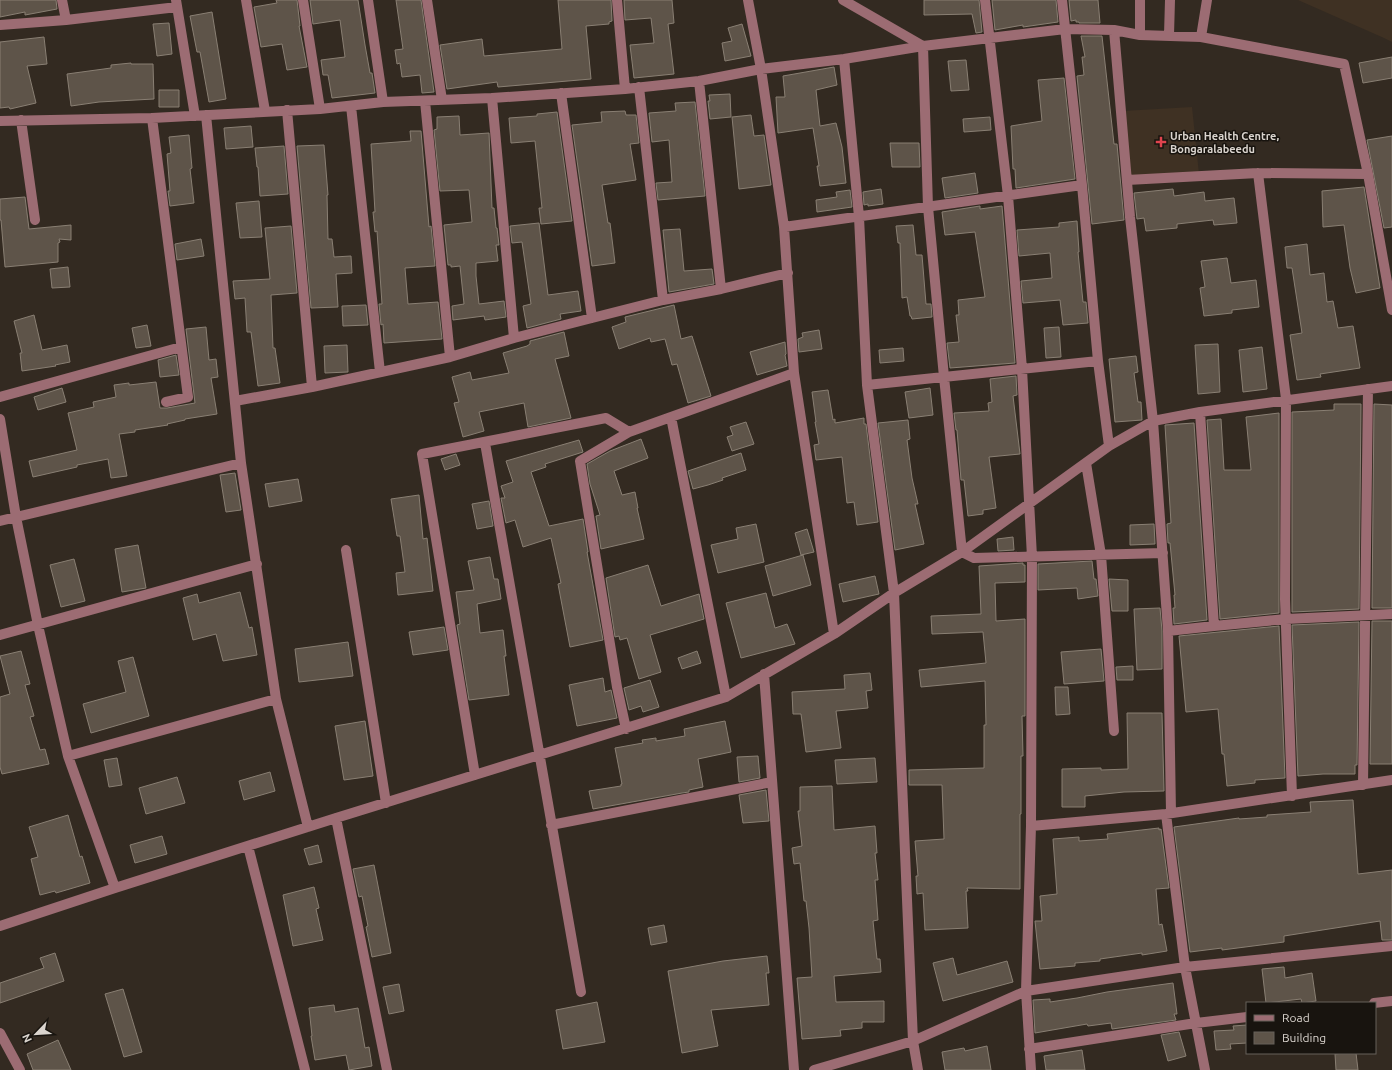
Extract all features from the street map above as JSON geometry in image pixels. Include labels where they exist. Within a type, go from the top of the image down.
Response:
[{"type":"street","points":[[62,0],[66,20]]},
{"type":"street","points":[[246,0],[265,111]]},
{"type":"street","points":[[303,0],[320,109]]},
{"type":"street","points":[[368,0],[383,102]]},
{"type":"street","points":[[427,0],[442,100]]},
{"type":"street","points":[[617,0],[625,89]]},
{"type":"street","points":[[748,0],[761,69],[784,227],[794,373],[834,634]]},
{"type":"street","points":[[843,0],[923,46]]},
{"type":"street","points":[[986,0],[1008,196],[1022,369],[1032,557],[1031,826],[1026,991],[1031,1070]]},
{"type":"street","points":[[1062,0],[1082,185],[1098,362],[1109,446]]},
{"type":"street","points":[[1140,0],[1140,35]]},
{"type":"street","points":[[1169,36],[1170,0]]},
{"type":"street","points":[[1201,37],[1207,0]]},
{"type":"street","points":[[0,25],[66,20],[176,4],[195,116]]},
{"type":"street","points":[[0,121],[195,116],[320,109],[383,102],[492,98],[625,89],[699,81],[761,69],[844,59],[923,46],[1065,29],[1114,30],[1140,35],[1201,37],[1344,64],[1368,174],[1392,310]]},
{"type":"street","points":[[1114,30],[1127,180],[1153,421],[1163,553],[1168,630],[1168,814],[1185,967],[1205,1070]]},
{"type":"street","points":[[923,46],[928,208],[962,552]]},
{"type":"street","points":[[844,59],[859,217],[867,385],[894,593],[913,1041],[918,1070]]},
{"type":"street","points":[[699,81],[722,289]]},
{"type":"street","points":[[640,87],[663,300]]},
{"type":"street","points":[[560,93],[592,318]]},
{"type":"street","points":[[492,98],[514,338]]},
{"type":"street","points":[[425,101],[450,357]]},
{"type":"street","points":[[351,106],[380,372]]},
{"type":"street","points":[[287,110],[312,387]]},
{"type":"street","points":[[206,115],[242,463],[276,699],[308,827]]},
{"type":"street","points":[[152,118],[188,398],[166,402]]},
{"type":"street","points":[[21,120],[35,220]]},
{"type":"street","points":[[1127,180],[1258,173],[1368,174]]},
{"type":"street","points":[[1258,173],[1286,399],[1286,619],[1292,796]]},
{"type":"street","points":[[784,227],[928,208],[1082,185]]},
{"type":"street","points":[[235,401],[312,387],[450,357],[514,338],[663,300],[722,289],[788,273]]},
{"type":"street","points":[[0,397],[181,347]]},
{"type":"street","points":[[867,385],[1098,362]]},
{"type":"street","points":[[626,729],[617,687],[580,461],[629,432],[794,373]]},
{"type":"street","points":[[0,926],[336,818],[726,697],[834,634],[894,593],[962,552],[1109,446],[1153,421],[1200,412],[1286,399],[1392,386]]},
{"type":"street","points":[[1363,785],[1368,389]]},
{"type":"street","points":[[1200,412],[1214,626]]},
{"type":"street","points":[[670,417],[726,697]]},
{"type":"street","points":[[475,775],[422,454],[485,443],[606,418],[629,432]]},
{"type":"street","points":[[0,419],[16,517],[38,625],[68,756],[115,888]]},
{"type":"street","points":[[485,443],[581,992]]},
{"type":"street","points":[[1086,462],[1101,555],[1114,731]]},
{"type":"street","points":[[0,521],[242,463]]},
{"type":"street","points":[[346,550],[386,803]]},
{"type":"street","points":[[962,552],[974,558],[1163,553]]},
{"type":"street","points":[[0,635],[257,564]]},
{"type":"street","points":[[1168,630],[1286,619],[1392,614]]},
{"type":"street","points":[[764,674],[794,1070]]},
{"type":"street","points":[[68,756],[276,699]]},
{"type":"street","points":[[1031,826],[1168,814],[1392,780]]},
{"type":"street","points":[[551,825],[772,782]]},
{"type":"street","points":[[336,818],[388,1070]]},
{"type":"street","points":[[248,846],[305,1070]]},
{"type":"street","points":[[814,1070],[913,1041],[1026,991],[1185,967],[1392,946]]},
{"type":"street","points":[[1376,1003],[1392,1001]]},
{"type":"street","points":[[1029,1050],[1196,1023],[1246,1017]]},
{"type":"street","points":[[0,1033],[20,1070]]},
{"type":"shaded area","points":[[1298,0],[1392,0],[1392,42],[1384,38]]},
{"type":"shaded area","name":"Urban Health Centre, Bongaralabeedu","points":[[1192,107],[1199,174],[1129,178],[1123,111]]},
{"type":"building","points":[[0,0],[56,0],[57,9],[25,15],[25,12],[0,17]]},
{"type":"building","points":[[276,0],[297,0],[299,26],[307,67],[287,70],[282,44],[261,47],[254,7],[277,3]]},
{"type":"building","points":[[310,0],[358,0],[370,73],[372,73],[375,93],[332,98],[328,75],[323,75],[321,60],[345,57],[340,20],[313,24]]},
{"type":"building","points":[[396,0],[421,0],[434,92],[422,93],[420,75],[402,77],[400,63],[397,64],[395,50],[403,49]]},
{"type":"building","points":[[558,0],[611,0],[612,21],[609,22],[609,24],[586,26],[591,79],[498,87],[497,82],[447,89],[440,45],[482,39],[484,56],[562,49]]},
{"type":"building","points":[[624,0],[672,0],[674,23],[668,24],[674,74],[634,78],[630,45],[654,43],[651,18],[625,20]]},
{"type":"building","points":[[924,0],[979,0],[982,32],[976,33],[972,14],[924,15]]},
{"type":"building","points":[[992,0],[1056,0],[1058,22],[1023,27],[1023,25],[995,30]]},
{"type":"building","points":[[1069,0],[1098,0],[1100,23],[1079,23],[1076,22],[1076,20],[1071,21]]},
{"type":"building","points":[[212,12],[226,99],[209,102],[200,52],[197,52],[190,16]]},
{"type":"building","points":[[169,23],[172,54],[157,56],[153,24]]},
{"type":"building","points":[[742,24],[751,56],[725,61],[722,43],[732,41],[728,28]]},
{"type":"building","points":[[1081,36],[1102,36],[1114,144],[1117,144],[1124,220],[1092,224],[1077,76],[1084,75],[1082,57],[1085,57]]},
{"type":"building","points":[[44,37],[47,64],[27,66],[36,103],[10,109],[9,107],[0,108],[0,42]]},
{"type":"building","points":[[1392,57],[1392,78],[1363,83],[1359,63]]},
{"type":"building","points":[[966,60],[969,90],[951,91],[948,61]]},
{"type":"building","points":[[131,63],[153,64],[154,99],[99,102],[71,106],[67,74],[111,68],[111,65]]},
{"type":"building","points":[[834,67],[837,85],[816,90],[820,126],[836,123],[842,147],[846,183],[820,186],[817,166],[819,166],[813,128],[778,133],[776,97],[785,97],[783,76]]},
{"type":"building","points":[[1064,78],[1075,179],[1016,188],[1015,169],[1013,169],[1011,126],[1042,121],[1038,80]]},
{"type":"building","points":[[159,90],[179,90],[179,107],[159,107]]},
{"type":"building","points":[[730,94],[731,117],[710,119],[708,101],[710,101],[709,95]]},
{"type":"building","points":[[695,102],[705,196],[658,200],[656,183],[672,182],[669,140],[652,142],[649,113],[676,111],[675,103]]},
{"type":"building","points":[[625,111],[626,115],[636,115],[639,143],[630,144],[636,180],[602,185],[608,223],[610,223],[615,263],[592,266],[572,125],[602,122],[601,112]]},
{"type":"building","points":[[557,112],[572,221],[541,224],[539,208],[542,208],[535,141],[511,143],[509,118],[537,116],[537,114]]},
{"type":"building","points":[[751,115],[754,136],[764,135],[771,185],[739,189],[732,117]]},
{"type":"building","points":[[459,116],[460,135],[489,133],[492,208],[494,208],[499,245],[496,245],[498,261],[476,263],[476,276],[479,304],[504,301],[506,317],[485,320],[484,316],[453,320],[452,306],[464,304],[460,266],[451,267],[451,265],[448,265],[444,225],[472,222],[469,190],[440,191],[434,130],[437,129],[437,117]]},
{"type":"building","points":[[990,117],[991,130],[964,132],[963,119]]},
{"type":"building","points":[[251,126],[253,147],[226,149],[224,128]]},
{"type":"building","points":[[410,131],[421,131],[429,227],[431,226],[435,266],[405,268],[408,304],[438,302],[442,339],[384,343],[383,324],[381,325],[379,304],[382,304],[377,231],[375,232],[373,212],[375,212],[371,144],[411,141]]},
{"type":"building","points":[[189,135],[192,168],[190,169],[194,203],[170,206],[167,154],[171,153],[169,137]]},
{"type":"building","points":[[1392,136],[1392,227],[1384,228],[1367,140]]},
{"type":"building","points":[[890,143],[919,143],[920,167],[892,167]]},
{"type":"building","points":[[324,145],[328,195],[328,239],[332,239],[334,257],[351,256],[352,273],[336,274],[338,307],[311,308],[297,146]]},
{"type":"building","points":[[284,146],[288,194],[260,196],[255,148]]},
{"type":"building","points":[[975,173],[978,193],[945,198],[942,178]]},
{"type":"building","points":[[1364,187],[1380,288],[1356,293],[1350,268],[1344,225],[1323,227],[1322,191]]},
{"type":"building","points":[[881,189],[883,204],[868,206],[868,204],[864,205],[863,192]]},
{"type":"building","points":[[1173,189],[1174,196],[1204,192],[1205,201],[1234,198],[1237,223],[1214,225],[1213,220],[1177,224],[1177,228],[1146,231],[1144,218],[1137,219],[1134,193]]},
{"type":"building","points":[[850,190],[852,207],[817,212],[816,200],[837,197],[836,192]]},
{"type":"building","points":[[25,197],[29,229],[71,225],[71,240],[59,239],[58,262],[5,267],[0,220],[0,199]]},
{"type":"building","points":[[259,201],[262,237],[240,238],[236,203]]},
{"type":"building","points":[[980,206],[980,209],[1002,206],[1015,363],[950,368],[947,343],[959,342],[956,315],[959,315],[958,300],[985,297],[975,232],[945,235],[942,212]]},
{"type":"building","points":[[1077,221],[1078,252],[1083,302],[1086,302],[1088,323],[1063,325],[1060,300],[1023,303],[1021,281],[1052,278],[1050,253],[1019,256],[1017,230],[1059,227],[1059,223]]},
{"type":"building","points":[[539,223],[548,295],[578,291],[581,311],[560,314],[561,319],[527,328],[523,306],[531,304],[522,242],[512,243],[510,226]]},
{"type":"building","points":[[913,225],[916,255],[922,255],[926,304],[931,304],[932,317],[912,319],[910,316],[907,297],[902,298],[900,243],[898,243],[896,226]]},
{"type":"building","points":[[291,226],[297,293],[271,295],[273,348],[275,348],[280,383],[258,386],[251,332],[247,332],[245,298],[235,299],[233,281],[270,279],[265,228]]},
{"type":"building","points":[[680,229],[684,271],[712,269],[714,284],[669,292],[663,230]]},
{"type":"building","points":[[201,239],[204,256],[177,260],[175,244]]},
{"type":"building","points":[[1307,244],[1310,275],[1324,273],[1327,302],[1333,301],[1338,328],[1353,326],[1360,368],[1320,374],[1321,377],[1297,380],[1290,335],[1302,333],[1292,268],[1287,268],[1285,247]]},
{"type":"building","points":[[1227,258],[1231,283],[1256,280],[1259,307],[1232,310],[1232,313],[1204,316],[1200,288],[1205,287],[1201,261]]},
{"type":"building","points":[[68,267],[70,287],[52,288],[50,269]]},
{"type":"building","points":[[366,305],[368,325],[343,326],[342,306]]},
{"type":"building","points":[[674,305],[681,339],[692,336],[711,396],[688,403],[677,364],[672,365],[665,339],[651,342],[650,338],[619,349],[612,327],[626,322],[625,317]]},
{"type":"building","points":[[34,315],[42,350],[67,345],[70,362],[55,365],[56,366],[22,371],[20,353],[22,353],[14,321]]},
{"type":"building","points":[[147,325],[151,346],[136,348],[132,328]]},
{"type":"building","points":[[206,327],[209,360],[216,359],[218,377],[211,378],[217,414],[185,419],[167,424],[168,425],[119,434],[127,476],[111,478],[108,459],[77,465],[77,467],[33,477],[29,461],[77,450],[68,413],[94,407],[93,402],[116,397],[114,385],[156,382],[160,408],[195,403],[186,329]]},
{"type":"building","points":[[1059,327],[1061,357],[1046,358],[1044,328]]},
{"type":"building","points":[[819,330],[822,349],[799,352],[798,339],[803,337],[802,333]]},
{"type":"building","points":[[564,332],[569,356],[555,359],[571,418],[528,427],[524,403],[479,412],[484,431],[463,437],[454,403],[459,402],[452,377],[470,372],[472,380],[509,373],[503,353],[527,346],[530,344],[530,341]]},
{"type":"building","points":[[785,342],[787,366],[757,375],[750,352]]},
{"type":"building","points":[[1218,344],[1220,392],[1198,394],[1195,345]]},
{"type":"building","points":[[347,345],[348,372],[325,373],[324,346]]},
{"type":"building","points":[[1262,347],[1267,389],[1243,392],[1239,350]]},
{"type":"building","points":[[903,348],[904,361],[880,363],[879,350]]},
{"type":"building","points":[[176,355],[179,375],[160,377],[158,360]]},
{"type":"building","points":[[1136,356],[1138,372],[1134,373],[1138,402],[1141,402],[1142,420],[1115,422],[1109,359]]},
{"type":"building","points":[[1016,376],[1017,395],[1013,396],[1020,454],[989,457],[996,508],[983,510],[983,514],[968,516],[964,480],[961,480],[957,430],[954,413],[989,411],[988,403],[992,402],[990,379]]},
{"type":"building","points":[[62,388],[66,402],[38,410],[34,397]]},
{"type":"building","points":[[930,388],[933,415],[909,418],[905,392]]},
{"type":"building","points":[[828,390],[833,420],[835,419],[835,423],[864,418],[878,522],[857,525],[854,502],[847,503],[842,457],[816,460],[814,445],[819,444],[812,392]]},
{"type":"building","points":[[1334,404],[1361,404],[1359,609],[1292,612],[1292,412],[1334,410]]},
{"type":"building","points":[[1374,404],[1392,405],[1392,608],[1372,608]]},
{"type":"building","points":[[1279,413],[1279,613],[1220,619],[1207,420],[1221,419],[1224,470],[1251,470],[1246,417]]},
{"type":"building","points":[[908,420],[910,439],[907,440],[912,478],[918,504],[915,504],[924,544],[895,550],[878,423]]},
{"type":"building","points":[[746,422],[754,444],[732,451],[727,437],[733,435],[730,427]]},
{"type":"building","points":[[1194,423],[1207,620],[1174,624],[1173,608],[1175,608],[1175,595],[1167,524],[1171,523],[1165,425]]},
{"type":"building","points":[[641,439],[648,458],[614,471],[622,495],[635,492],[644,539],[601,549],[596,516],[600,515],[590,484],[587,464],[610,451]]},
{"type":"building","points":[[579,440],[583,452],[545,464],[546,467],[531,472],[549,526],[583,519],[587,552],[603,640],[570,647],[558,584],[561,583],[551,538],[523,547],[515,520],[506,523],[501,498],[505,498],[501,486],[513,482],[506,461]]},
{"type":"building","points":[[741,453],[746,470],[722,478],[723,480],[693,489],[688,471]]},
{"type":"building","points":[[456,454],[460,465],[445,470],[441,459]]},
{"type":"building","points":[[235,473],[241,510],[226,512],[220,475]]},
{"type":"building","points":[[298,479],[302,501],[269,507],[265,484]]},
{"type":"building","points":[[419,495],[423,539],[427,538],[433,591],[398,595],[396,573],[405,572],[400,536],[397,536],[391,499]]},
{"type":"building","points":[[489,501],[493,526],[477,529],[472,504]]},
{"type":"building","points":[[756,524],[764,562],[718,573],[711,545],[738,539],[736,528]]},
{"type":"building","points":[[1154,524],[1155,544],[1130,545],[1130,525]]},
{"type":"building","points":[[807,529],[814,552],[801,555],[795,533]]},
{"type":"building","points":[[1013,537],[1014,550],[998,551],[997,539]]},
{"type":"building","points":[[138,545],[146,588],[122,592],[115,549]]},
{"type":"building","points":[[803,555],[811,585],[773,596],[765,566]]},
{"type":"building","points":[[490,557],[494,579],[498,579],[501,599],[477,604],[480,633],[503,630],[506,656],[504,656],[509,695],[469,700],[457,625],[460,624],[456,592],[474,590],[468,561]]},
{"type":"building","points":[[74,559],[85,601],[61,607],[50,565]]},
{"type":"building","points":[[1092,561],[1098,596],[1078,599],[1077,588],[1038,590],[1038,564]]},
{"type":"building","points":[[1023,563],[1023,565],[1025,565],[1025,582],[995,583],[996,621],[1025,619],[1025,716],[1022,716],[1023,756],[1021,756],[1020,889],[967,888],[968,928],[925,930],[923,893],[917,894],[916,876],[918,876],[915,841],[944,839],[942,785],[909,785],[909,770],[984,768],[984,725],[986,725],[985,681],[921,687],[919,670],[986,663],[983,632],[932,634],[931,616],[981,614],[979,566]]},
{"type":"building","points":[[648,565],[661,606],[699,594],[704,619],[650,635],[661,672],[639,679],[627,638],[620,640],[619,636],[615,637],[606,578]]},
{"type":"building","points":[[875,576],[879,594],[843,602],[839,584]]},
{"type":"building","points":[[1109,579],[1128,580],[1128,611],[1112,611]]},
{"type":"building","points":[[240,592],[249,628],[252,627],[257,655],[223,661],[216,634],[193,640],[183,598],[197,594],[199,603]]},
{"type":"building","points":[[766,593],[775,628],[787,624],[795,644],[741,658],[726,603]]},
{"type":"building","points":[[1160,608],[1162,631],[1162,669],[1137,670],[1134,609]]},
{"type":"building","points":[[1372,621],[1392,621],[1392,764],[1370,764]]},
{"type":"building","points":[[1359,622],[1357,765],[1355,765],[1355,774],[1298,776],[1292,625]]},
{"type":"building","points":[[1279,626],[1285,778],[1255,780],[1255,783],[1227,786],[1224,754],[1222,754],[1218,709],[1186,712],[1179,636]]},
{"type":"building","points":[[444,627],[448,650],[413,655],[409,632]]},
{"type":"building","points":[[348,642],[353,676],[299,682],[295,649]]},
{"type":"building","points":[[1101,649],[1104,681],[1064,684],[1061,652]]},
{"type":"building","points":[[21,651],[30,684],[25,685],[34,716],[30,717],[40,750],[45,749],[49,764],[2,774],[0,767],[0,697],[10,694],[0,656]]},
{"type":"building","points":[[697,651],[701,663],[682,669],[678,658]]},
{"type":"building","points":[[133,657],[149,716],[91,733],[83,704],[126,692],[118,661]]},
{"type":"building","points":[[1133,666],[1133,680],[1117,680],[1116,667]]},
{"type":"building","points":[[870,673],[872,690],[866,691],[868,708],[836,711],[841,748],[806,752],[801,714],[793,714],[792,692],[845,689],[844,675]]},
{"type":"building","points":[[603,678],[605,692],[611,690],[617,718],[577,726],[569,685]]},
{"type":"building","points":[[650,680],[659,707],[643,712],[641,706],[629,710],[624,688]]},
{"type":"building","points":[[1055,687],[1068,687],[1070,714],[1056,715]]},
{"type":"building","points":[[1127,713],[1162,713],[1164,791],[1124,792],[1085,796],[1085,807],[1062,807],[1062,769],[1128,769]]},
{"type":"building","points":[[365,721],[373,776],[344,780],[335,726]]},
{"type":"building","points":[[725,721],[731,752],[698,759],[703,787],[689,790],[689,792],[593,809],[589,791],[621,786],[622,784],[615,748],[643,743],[642,740],[656,738],[656,741],[685,736],[684,729]]},
{"type":"building","points":[[758,756],[760,778],[739,782],[737,757]]},
{"type":"building","points":[[117,758],[122,785],[109,787],[104,760]]},
{"type":"building","points":[[875,758],[877,782],[837,784],[835,760]]},
{"type":"building","points":[[270,772],[275,791],[244,800],[239,781]]},
{"type":"building","points":[[177,777],[185,803],[146,814],[139,788]]},
{"type":"building","points":[[832,786],[834,830],[875,826],[877,853],[875,853],[878,880],[875,880],[878,920],[873,921],[877,959],[880,959],[881,972],[834,976],[836,1002],[884,1001],[884,1022],[862,1022],[862,1028],[840,1030],[841,1036],[802,1039],[797,978],[812,977],[806,901],[804,901],[800,863],[794,864],[792,848],[802,846],[798,811],[800,811],[800,787]]},
{"type":"building","points":[[766,790],[769,821],[743,823],[739,795]]},
{"type":"building","points":[[1353,800],[1358,874],[1392,870],[1392,940],[1382,940],[1380,921],[1284,936],[1284,942],[1222,950],[1222,948],[1190,952],[1174,827],[1239,818],[1267,817],[1267,815],[1311,812],[1310,802]]},
{"type":"building","points":[[68,815],[80,857],[82,856],[90,883],[56,893],[55,891],[40,895],[31,859],[38,857],[29,827]]},
{"type":"building","points":[[1159,828],[1159,830],[1161,829],[1169,888],[1156,889],[1159,925],[1162,924],[1167,951],[1100,959],[1100,961],[1075,963],[1075,966],[1040,969],[1035,921],[1042,921],[1040,896],[1057,894],[1053,839],[1079,837],[1079,841],[1108,839],[1107,834]]},
{"type":"building","points":[[162,836],[167,854],[135,863],[130,845]]},
{"type":"building","points":[[318,845],[322,862],[309,865],[304,849]]},
{"type":"building","points":[[374,865],[391,953],[372,957],[362,896],[359,897],[353,869]]},
{"type":"building","points":[[314,887],[319,908],[316,909],[323,940],[293,946],[283,895]]},
{"type":"building","points":[[664,925],[667,942],[651,945],[648,928]]},
{"type":"building","points":[[55,953],[64,981],[0,1003],[0,983],[44,968],[40,958]]},
{"type":"building","points":[[767,956],[769,973],[766,973],[769,1005],[711,1010],[718,1046],[682,1053],[668,971],[723,961]]},
{"type":"building","points":[[953,958],[957,975],[1007,961],[1013,982],[943,1001],[933,963]]},
{"type":"building","points":[[1284,967],[1285,978],[1312,973],[1316,1001],[1302,1002],[1301,999],[1266,1002],[1262,969]]},
{"type":"building","points":[[1173,983],[1177,1014],[1174,1014],[1176,1020],[1112,1029],[1111,1023],[1088,1026],[1087,1024],[1035,1033],[1033,1000],[1050,999],[1050,1002]]},
{"type":"building","points":[[399,984],[404,1011],[389,1014],[383,987]]},
{"type":"building","points":[[123,989],[142,1052],[124,1057],[105,994]]},
{"type":"building","points":[[597,1002],[605,1042],[563,1049],[556,1010]]},
{"type":"building","points":[[334,1005],[335,1012],[358,1008],[365,1048],[369,1047],[372,1066],[349,1070],[346,1055],[315,1060],[311,1036],[309,1008]]},
{"type":"building","points":[[1246,1025],[1246,1043],[1230,1044],[1231,1049],[1216,1050],[1214,1031],[1234,1030],[1233,1026]]},
{"type":"building","points":[[1179,1032],[1186,1056],[1168,1061],[1161,1035]]},
{"type":"building","points":[[58,1040],[71,1070],[33,1070],[27,1054]]},
{"type":"building","points":[[987,1046],[991,1070],[945,1070],[942,1052],[964,1048],[965,1051]]},
{"type":"building","points":[[1082,1050],[1085,1070],[1046,1070],[1044,1056]]},
{"type":"building","points":[[1335,1054],[1356,1054],[1358,1070],[1336,1070]]},
{"type":"place","name":"Urban Health Centre, Bongaralabeedu","points":[[1161,142]]}]
